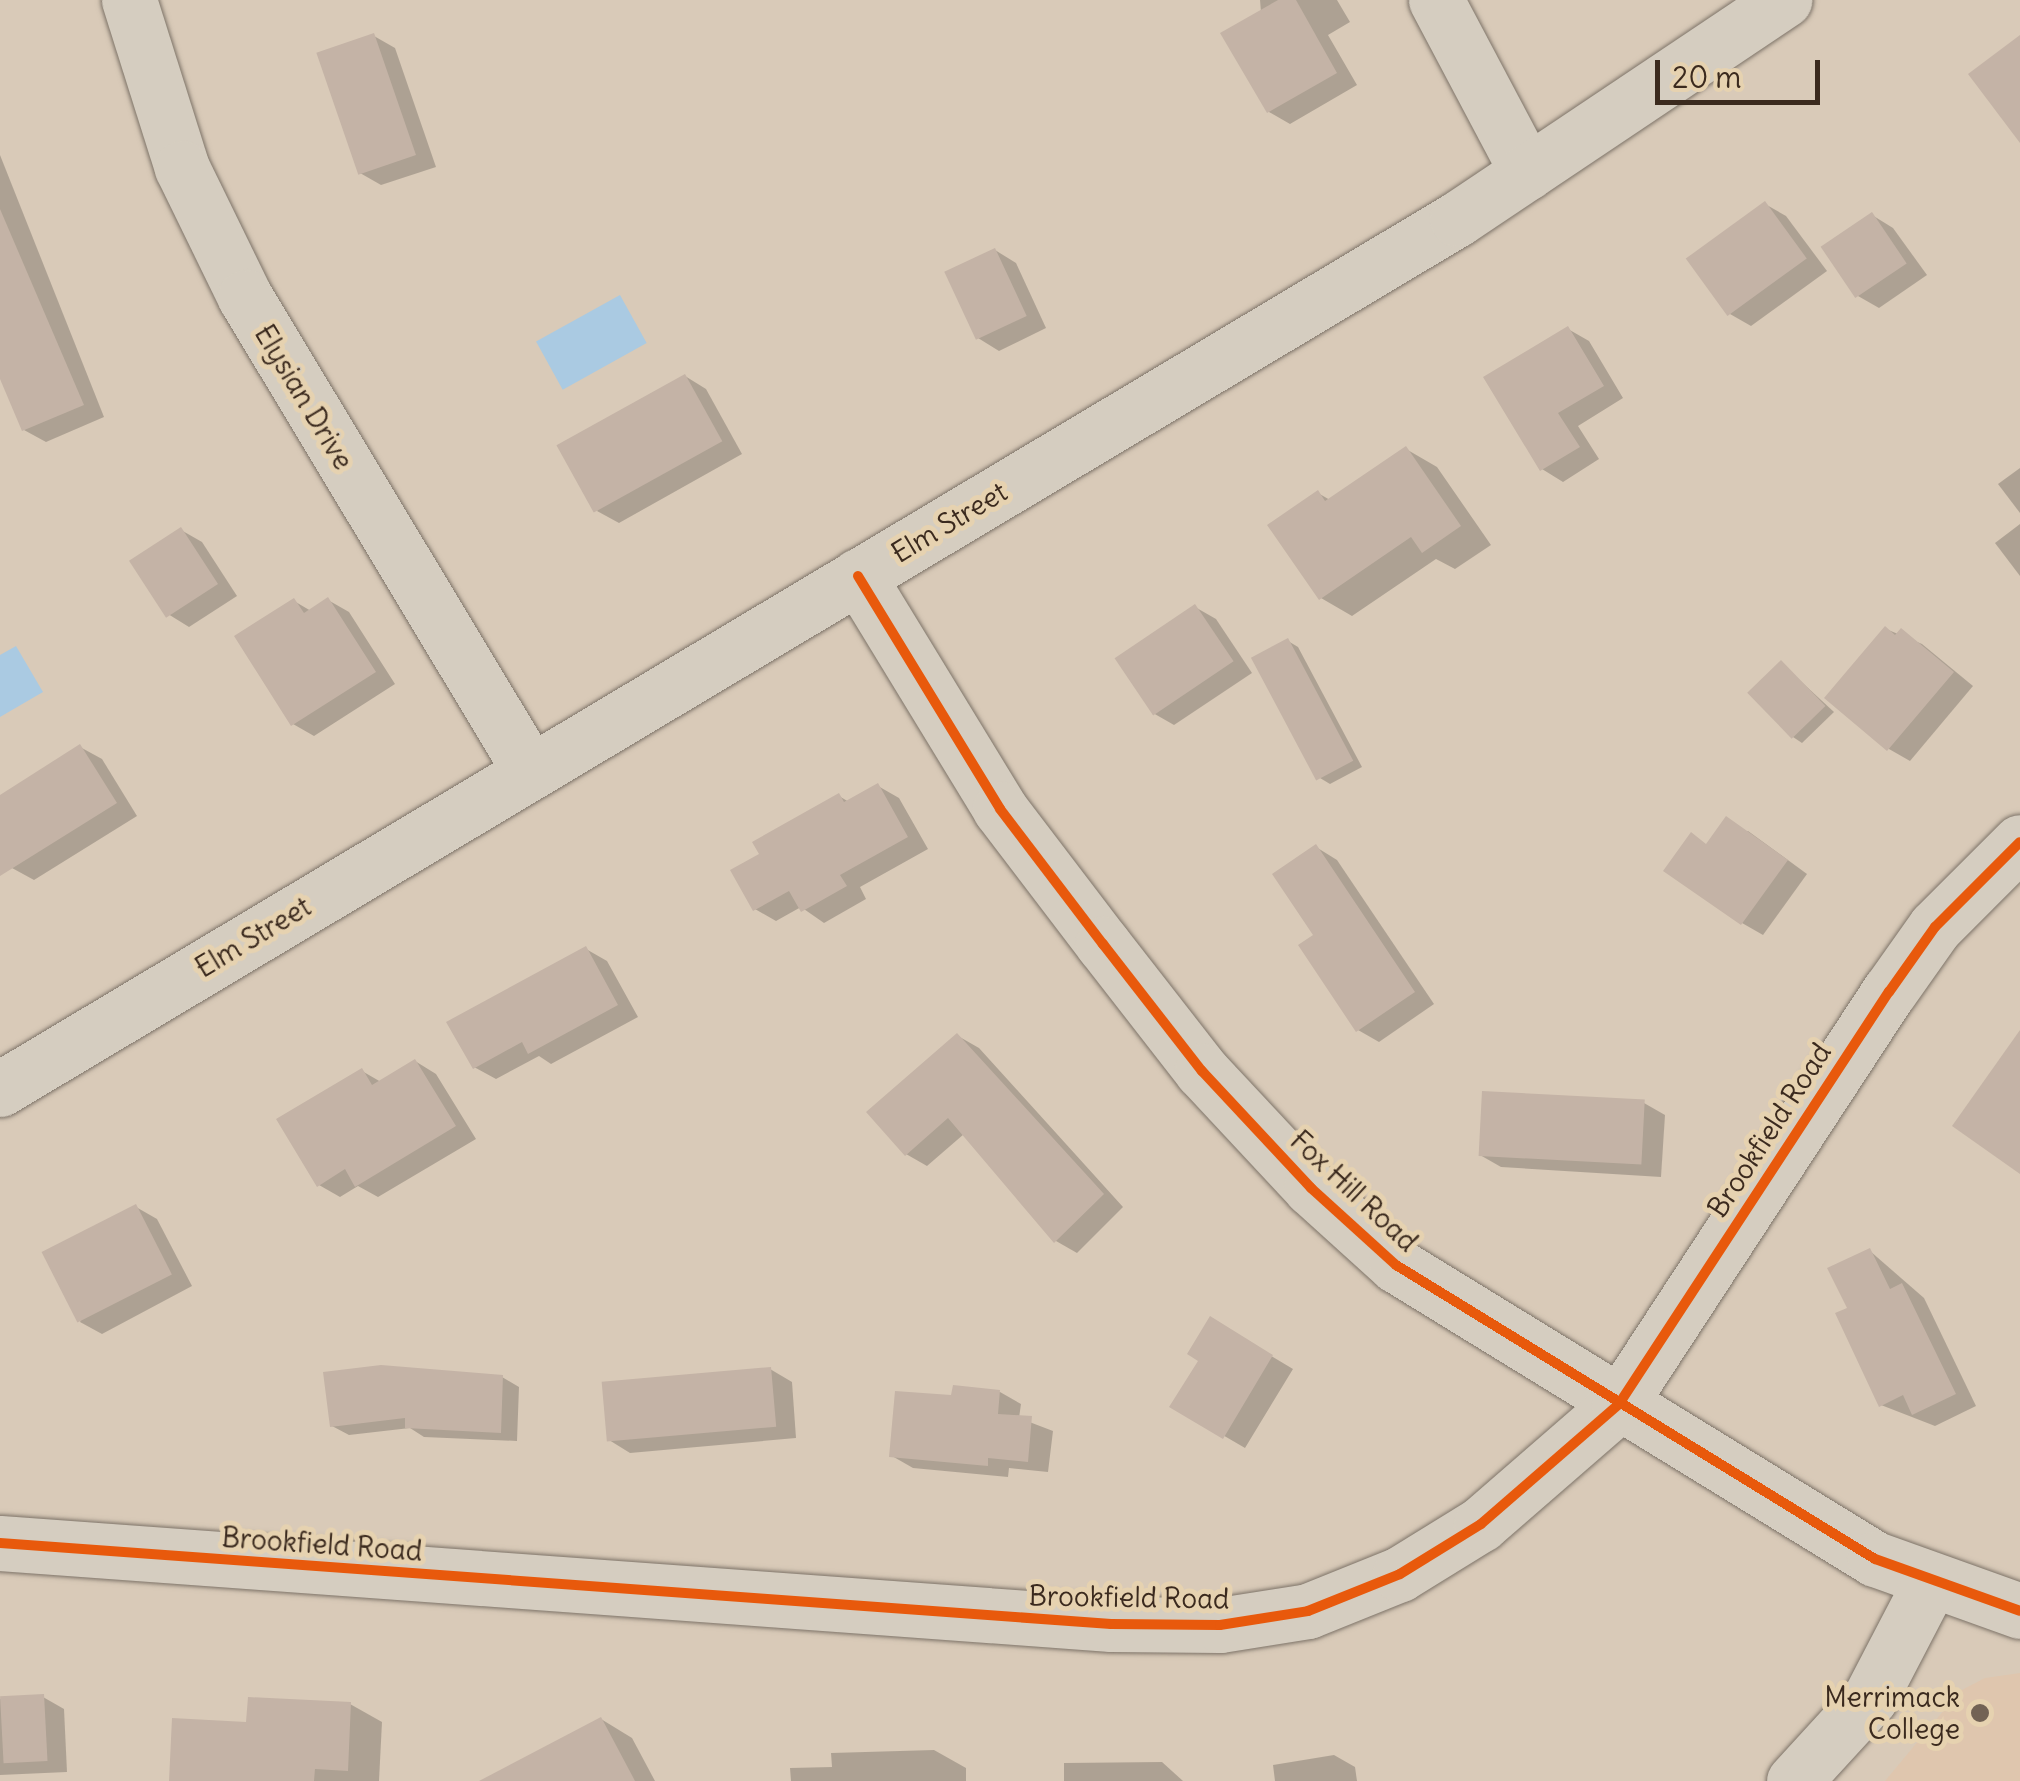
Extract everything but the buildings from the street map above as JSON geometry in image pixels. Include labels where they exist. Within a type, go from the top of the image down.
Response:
[{"type":"street","name":"Elysian Drive","points":[[129,0],[182,168],[245,297],[530,771]]},
{"type":"street","points":[[1436,0],[1527,172]]},
{"type":"street","name":"Elm Street","points":[[0,1089],[1527,172],[1784,0]]},
{"type":"street","name":"Fox Hill Road","points":[[858,576],[1000,809],[1202,1071],[1311,1188],[1396,1265],[1875,1560],[2020,1611]]},
{"type":"street","name":"Brookfield Road","points":[[0,1543],[1111,1624],[1220,1626],[1308,1611],[1400,1574],[1481,1524],[1620,1404],[1935,927],[2020,842]]},
{"type":"street","points":[[1794,1781],[1870,1698],[1931,1581]]},
{"type":"shaded area","name":"Merrimack College","points":[[2020,1673],[2020,1781],[1885,1781],[1960,1691],[1985,1678]]},
{"type":"water","points":[[620,295],[647,343],[563,390],[536,342]]},
{"type":"water","points":[[16,646],[43,692],[0,717],[0,655]]},
{"type":"cycle path","points":[[858,576],[1000,809],[1202,1071],[1311,1188],[1396,1265],[1875,1559],[2020,1611]]},
{"type":"cycle path","points":[[0,1543],[1111,1624],[1220,1625],[1308,1611],[1400,1574],[1481,1524],[1619,1404],[1935,927],[2020,842]]},
{"type":"place","name":"Merrimack College","points":[[1980,1713]]}]
